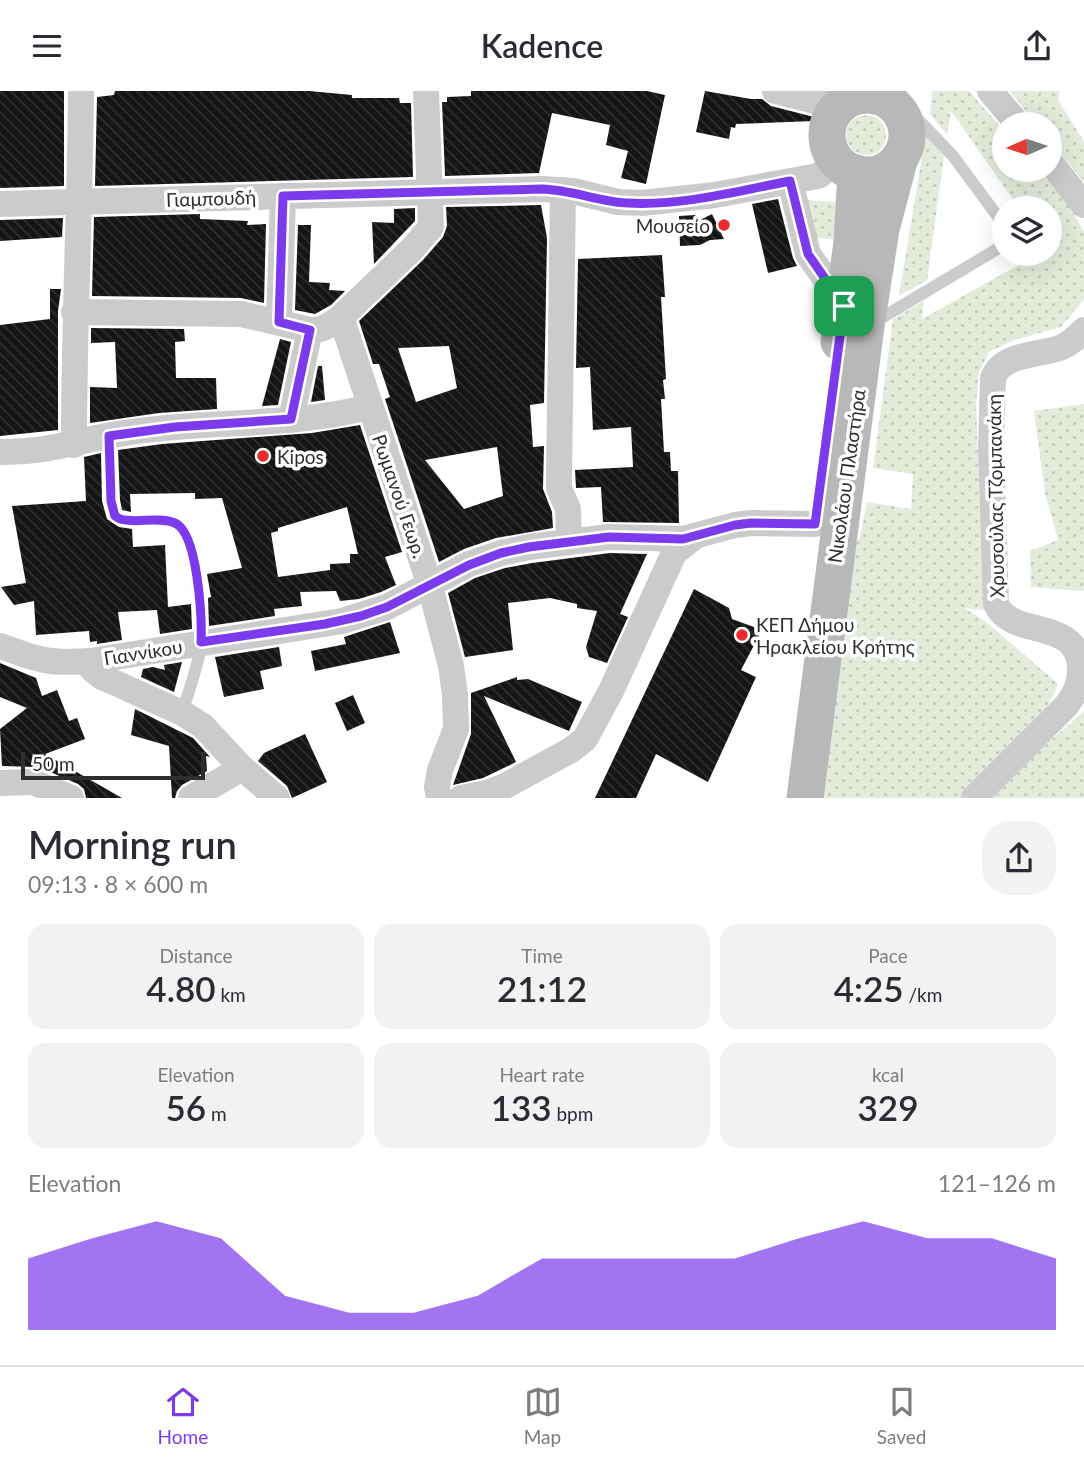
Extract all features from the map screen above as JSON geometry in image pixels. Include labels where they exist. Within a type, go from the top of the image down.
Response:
[{"type":"main road","points":[[877,96],[891,103],[906,120],[889,168],[880,172],[866,174],[845,166],[828,143],[830,120],[855,98],[877,96]]},
{"type":"main road","name":"Νικολάου Πλαστήρα","points":[[780,798],[815,524],[855,316],[881,229],[906,120]]},
{"type":"main road","name":"Νικολάου Πλαστήρα","points":[[805,798],[855,316],[855,208],[845,166]]},
{"type":"street","points":[[74,445],[74,312],[80,204],[81,91]]},
{"type":"street","points":[[74,312],[241,314],[310,330],[319,330],[330,325],[427,234],[432,222],[426,91]]},
{"type":"street","points":[[775,91],[855,98]]},
{"type":"street","points":[[990,91],[1008,112]]},
{"type":"street","name":"Γιαμπουδή","points":[[0,204],[563,190],[618,202],[642,203],[715,195],[790,181],[845,166]]},
{"type":"street","points":[[1062,177],[1084,205]]},
{"type":"street","points":[[790,181],[808,254],[855,316]]},
{"type":"street","points":[[563,190],[559,488],[568,509],[569,541]]},
{"type":"street","points":[[279,322],[283,196]]},
{"type":"street","name":"Ρωμανού Γεωρ.","points":[[341,317],[430,586],[451,666],[457,708],[456,735],[438,779],[439,798]]},
{"type":"street","points":[[291,419],[310,330]]},
{"type":"street","name":"Χρυσούλας Τζομπανάκη","points":[[974,798],[1066,706],[1077,688],[1080,669],[1077,652],[1067,639],[1010,619],[999,611],[996,604],[991,449],[993,378],[996,370],[1013,359],[1064,346],[1084,330]]},
{"type":"street","points":[[0,452],[39,451],[109,436],[175,427],[332,416],[369,407]]},
{"type":"street","name":"Γιαννίκου","points":[[0,646],[41,661],[90,661],[342,621],[387,607],[469,565],[501,553],[609,537],[694,537],[743,524],[815,524]]},
{"type":"street","points":[[461,798],[505,786],[571,750],[585,739],[612,689],[674,553],[694,537]]},
{"type":"street","points":[[90,661],[95,672],[109,681],[182,713],[209,731],[242,768],[277,798]]},
{"type":"street","points":[[191,798],[242,768]]},
{"type":"street","points":[[0,783],[33,782],[71,798]]},
{"type":"lane","points":[[906,120],[953,156],[992,209]]},
{"type":"lane","points":[[855,316],[992,251]]},
{"type":"lane","points":[[109,436],[111,501],[115,516],[126,521],[172,522],[178,525],[188,538],[200,614],[201,642],[182,713]]},
{"type":"green space","points":[[932,91],[969,91],[992,117],[992,169],[951,111],[947,135],[930,114]]},
{"type":"green space","points":[[1010,91],[1060,91],[1058,100],[1084,142],[1084,182],[1062,155],[1062,112],[1027,112]]},
{"type":"green space","points":[[866,115],[880,121],[886,135],[880,149],[866,155],[852,149],[846,135],[852,121]]},
{"type":"green space","points":[[926,133],[944,156],[927,280],[899,296]]},
{"type":"green space","points":[[1001,182],[1049,182],[1062,196],[1011,196]]},
{"type":"green space","points":[[1062,196],[1069,204],[1084,232],[1084,299],[1061,327],[1014,340],[989,352],[979,372],[976,405],[984,610],[964,608],[985,621],[1058,684],[1050,701],[1028,731],[960,798],[820,798],[851,553],[860,537],[867,502],[911,509],[913,474],[873,468],[893,319],[924,301],[922,319],[1017,266],[1062,266]]},
{"type":"green space","points":[[806,200],[836,202],[840,205],[840,240],[816,238]]},
{"type":"green space","points":[[1084,404],[1084,591],[1031,587],[1030,551],[1058,540],[1045,493],[1034,411]]},
{"type":"green space","points":[[1084,711],[1084,798],[990,798],[1032,757]]},
{"type":"building","points":[[0,91],[64,91],[64,186],[0,188]]},
{"type":"building","points":[[115,91],[309,91],[352,95],[352,98],[399,98],[400,103],[411,103],[413,177],[95,186],[97,97],[114,95]]},
{"type":"building","points":[[471,91],[647,91],[665,95],[646,184],[621,178],[628,151],[606,145],[610,125],[552,113],[539,173],[445,176],[442,102],[447,102],[447,97],[471,96]]},
{"type":"building","points":[[705,91],[762,99],[771,106],[814,117],[814,121],[736,124],[735,128],[731,127],[729,139],[696,132]]},
{"type":"building","points":[[778,199],[797,266],[768,273],[752,204]]},
{"type":"building","points":[[541,205],[547,238],[544,403],[530,405],[533,447],[544,446],[543,489],[552,512],[553,528],[496,538],[464,549],[439,562],[385,399],[390,397],[379,364],[373,364],[359,321],[423,260],[443,237],[447,226],[446,207]],"holes":[[[449,346],[457,388],[416,402],[398,348]],[[497,447],[503,496],[464,509],[425,460]]]},
{"type":"building","points":[[415,208],[415,221],[374,264],[372,222],[394,223],[394,209]]},
{"type":"building","points":[[200,214],[200,219],[248,221],[247,225],[266,224],[264,303],[241,298],[92,296],[94,217]]},
{"type":"building","points":[[712,214],[724,239],[710,240],[700,245],[680,246],[679,216],[695,215],[698,221]]},
{"type":"building","points":[[63,218],[62,237],[0,241],[0,220]]},
{"type":"building","points":[[298,225],[311,225],[309,282],[330,283],[329,290],[345,291],[331,305],[315,314],[295,310]]},
{"type":"building","points":[[662,255],[665,297],[661,297],[666,379],[663,380],[665,399],[661,399],[664,452],[670,452],[671,471],[678,471],[679,523],[603,522],[601,487],[576,488],[575,470],[633,467],[631,427],[593,430],[590,367],[576,368],[578,259]]},
{"type":"building","points":[[50,289],[61,289],[58,311],[58,430],[0,436],[0,325],[50,319]]},
{"type":"building","points":[[91,328],[184,329],[185,341],[175,342],[176,378],[216,378],[217,409],[159,413],[90,423],[90,387],[117,388],[115,342],[91,343]]},
{"type":"building","points":[[280,339],[291,342],[278,405],[262,406]]},
{"type":"building","points":[[318,366],[322,366],[325,400],[311,402]]},
{"type":"building","points":[[360,425],[402,552],[385,557],[396,585],[359,599],[340,601],[336,591],[300,592],[302,606],[274,609],[275,616],[209,626],[208,598],[211,597],[207,574],[242,568],[222,498],[195,499],[195,493],[130,494],[131,512],[122,510],[118,450],[162,444],[312,433]],"holes":[[[347,507],[358,554],[350,554],[350,563],[330,564],[330,570],[278,577],[271,533],[278,531],[278,528]]]},
{"type":"building","points":[[101,453],[102,501],[107,519],[119,527],[132,529],[133,547],[165,545],[168,607],[191,604],[192,629],[160,634],[157,610],[118,612],[122,640],[97,644],[97,641],[90,642],[89,631],[36,635],[34,601],[14,605],[1,587],[26,583],[12,506],[86,501],[84,457]]},
{"type":"building","points":[[610,553],[647,554],[620,614],[628,617],[607,663],[589,657],[586,647],[597,611],[577,608],[577,604],[550,598],[508,603],[513,650],[465,657],[448,593],[475,578],[505,568]]},
{"type":"building","points":[[694,589],[729,608],[732,619],[762,630],[741,670],[756,677],[708,782],[656,754],[636,798],[595,798]]},
{"type":"building","points":[[390,622],[400,653],[315,671],[311,651],[346,644],[344,637]]},
{"type":"building","points":[[279,647],[282,666],[260,671],[264,689],[224,697],[215,657]]},
{"type":"building","points":[[182,662],[174,692],[141,677],[143,669],[153,667],[165,670],[164,665]]},
{"type":"building","points":[[0,663],[36,678],[42,696],[57,690],[69,721],[77,718],[85,739],[45,754],[122,798],[86,798],[84,789],[78,784],[48,771],[41,763],[35,767],[2,766],[0,729],[27,708],[0,697]]},
{"type":"building","points":[[517,677],[517,680],[528,679],[582,702],[569,731],[484,696],[516,762],[483,778],[453,785],[471,734],[471,693]]},
{"type":"building","points":[[353,695],[365,723],[347,731],[335,703]]},
{"type":"building","points":[[135,709],[193,738],[210,757],[206,756],[207,771],[182,785],[175,798],[172,798],[169,746],[131,735]]},
{"type":"building","points":[[305,734],[327,782],[292,798],[287,786],[258,761],[264,753]]},
{"type":"place","name":"Μουσείο","points":[[724,225]]},
{"type":"place","name":"Kipos","points":[[263,456]]},
{"type":"place","name":"ΚΕΠ Δήμου Ἡρακλείου Κρήτης","points":[[742,635]]},
{"type":"route","points":[[790,181],[808,254],[844,306],[815,524],[751,523],[683,539],[609,537],[529,547],[501,553],[459,569],[387,607],[361,616],[325,624],[201,642],[192,553],[185,532],[172,522],[126,521],[115,516],[112,509],[109,436],[175,427],[291,419],[310,330],[279,322],[283,196],[542,189],[573,191],[630,204],[686,199],[790,181]]}]
